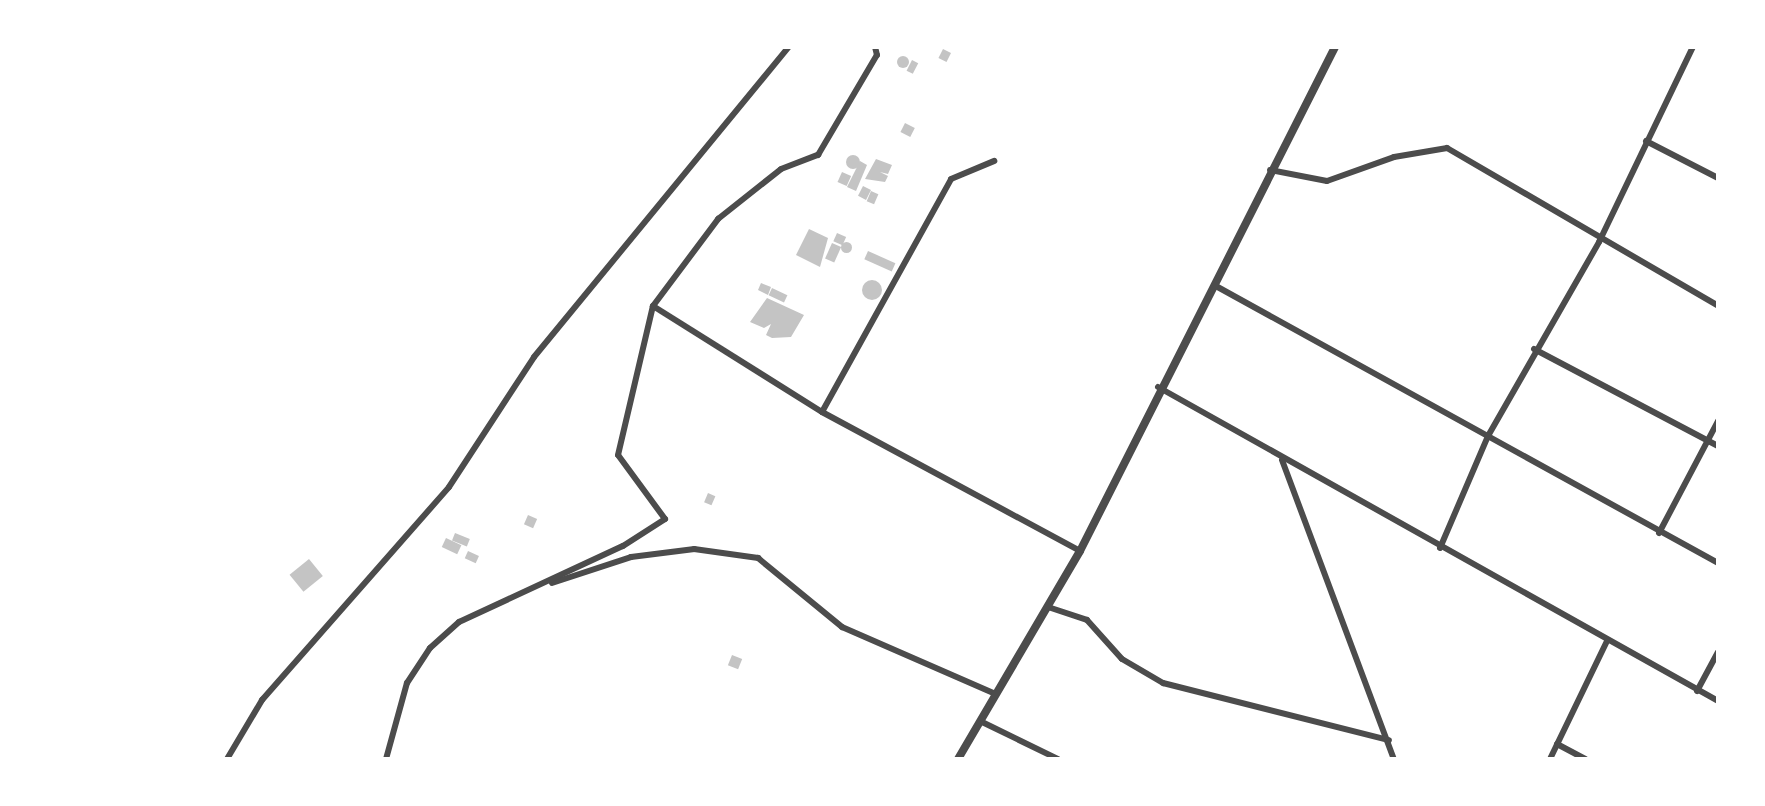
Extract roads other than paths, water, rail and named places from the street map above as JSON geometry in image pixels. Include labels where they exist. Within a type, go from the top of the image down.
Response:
[{"type":"street","points":[[227,759],[262,700],[442,497],[534,357],[789,47]]},
{"type":"street","points":[[386,759],[394,712],[430,648],[459,622],[531,589],[665,519],[618,455],[653,306],[718,219],[781,169],[818,155],[877,55],[875,47]]},
{"type":"street","points":[[958,759],[1080,551],[1158,387],[1214,285],[1270,170],[1335,47]]},
{"type":"street","points":[[1440,548],[1488,436],[1534,349],[1599,242],[1693,47]]},
{"type":"street","points":[[1646,141],[1718,178]]},
{"type":"street","points":[[1270,170],[1327,181],[1394,157],[1447,148],[1599,242],[1718,306]]},
{"type":"street","points":[[822,412],[951,179],[994,161]]},
{"type":"street","points":[[1214,285],[1659,533],[1718,562]]},
{"type":"street","points":[[653,306],[822,412],[1080,551]]},
{"type":"street","points":[[1534,349],[1718,446]]},
{"type":"street","points":[[1158,387],[1282,460],[1718,701]]},
{"type":"street","points":[[1659,533],[1718,421]]},
{"type":"street","points":[[1282,460],[1394,759]]},
{"type":"street","points":[[531,589],[631,557],[694,549],[758,558],[842,627],[995,694]]},
{"type":"street","points":[[1048,607],[1087,620],[1122,659],[1163,683],[1389,740]]},
{"type":"street","points":[[1550,759],[1607,641]]},
{"type":"street","points":[[1697,691],[1718,652]]},
{"type":"street","points":[[979,721],[1058,759]]},
{"type":"street","points":[[1557,744],[1585,759]]}]
